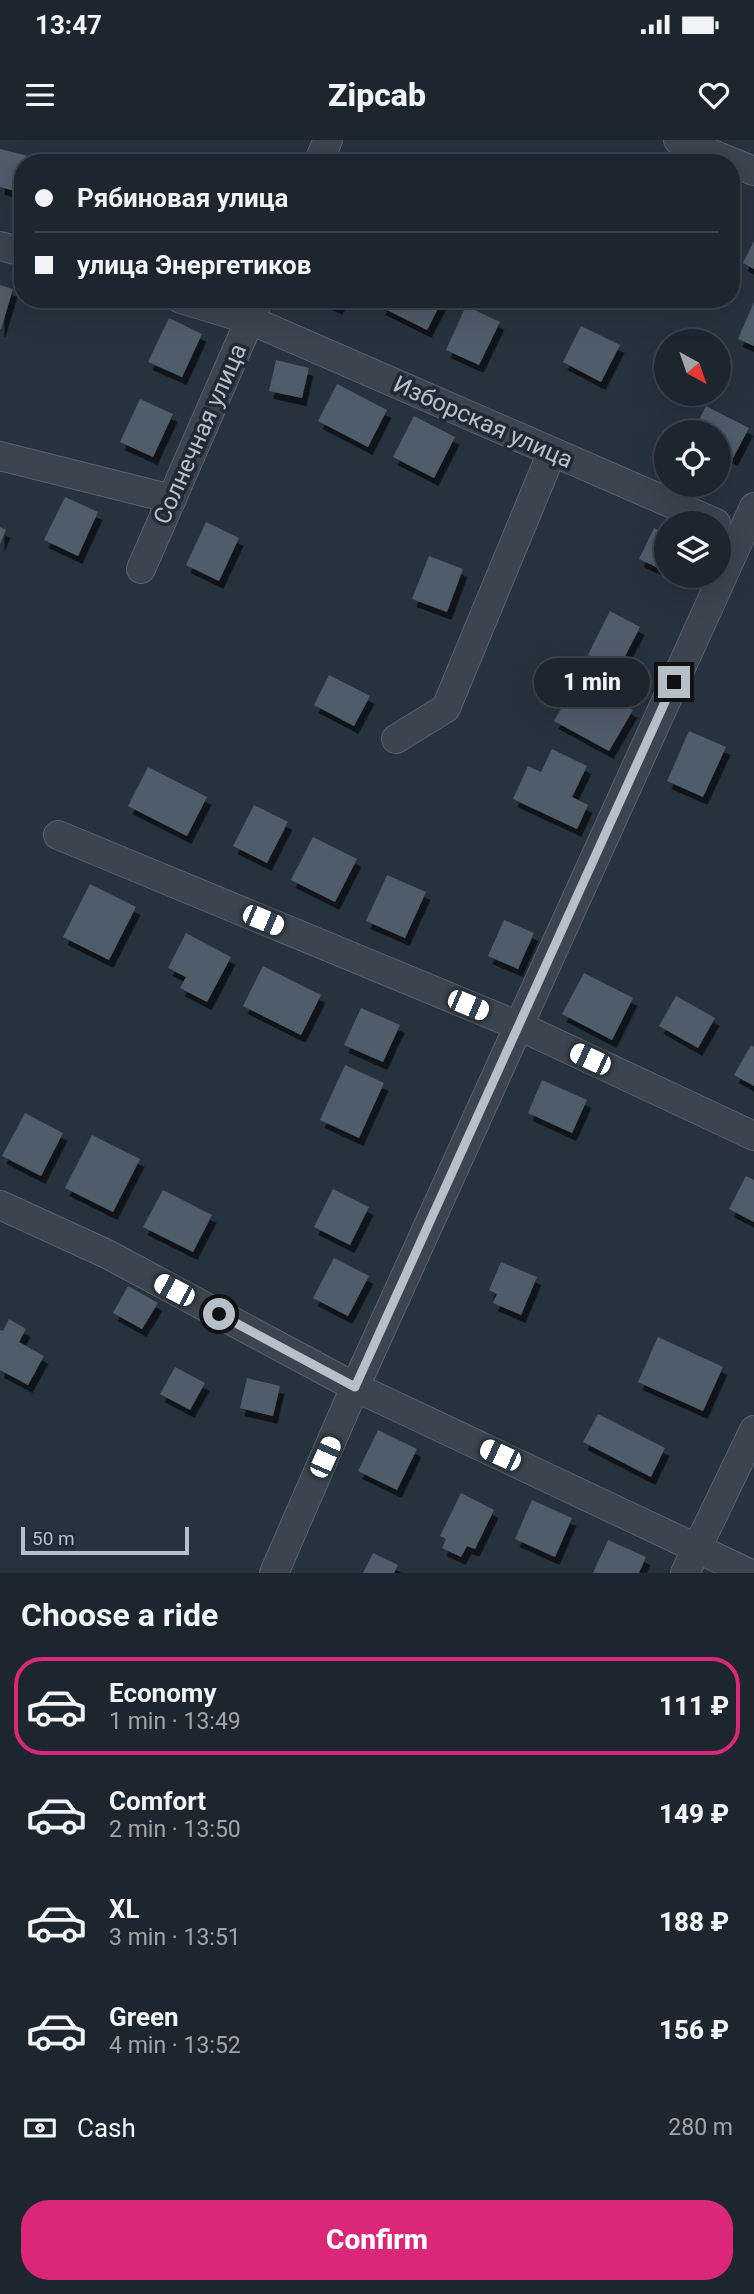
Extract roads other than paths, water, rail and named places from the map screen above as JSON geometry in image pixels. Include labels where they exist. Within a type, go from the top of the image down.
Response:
[{"type":"street","points":[[678,140],[711,154]]},
{"type":"street","name":"Изборская улица","points":[[255,309],[552,452],[732,531]]},
{"type":"street","name":"Солнечная улица","points":[[141,569],[255,309]]},
{"type":"street","points":[[396,739],[446,708],[552,452]]},
{"type":"street","points":[[0,456],[172,499]]},
{"type":"street","points":[[274,1573],[355,1387],[519,1026],[732,531],[754,507]]},
{"type":"street","points":[[58,835],[519,1026],[754,1136]]},
{"type":"street","points":[[0,1205],[107,1254],[355,1387],[691,1561],[749,1573]]},
{"type":"street","points":[[691,1561],[754,1430]]}]
